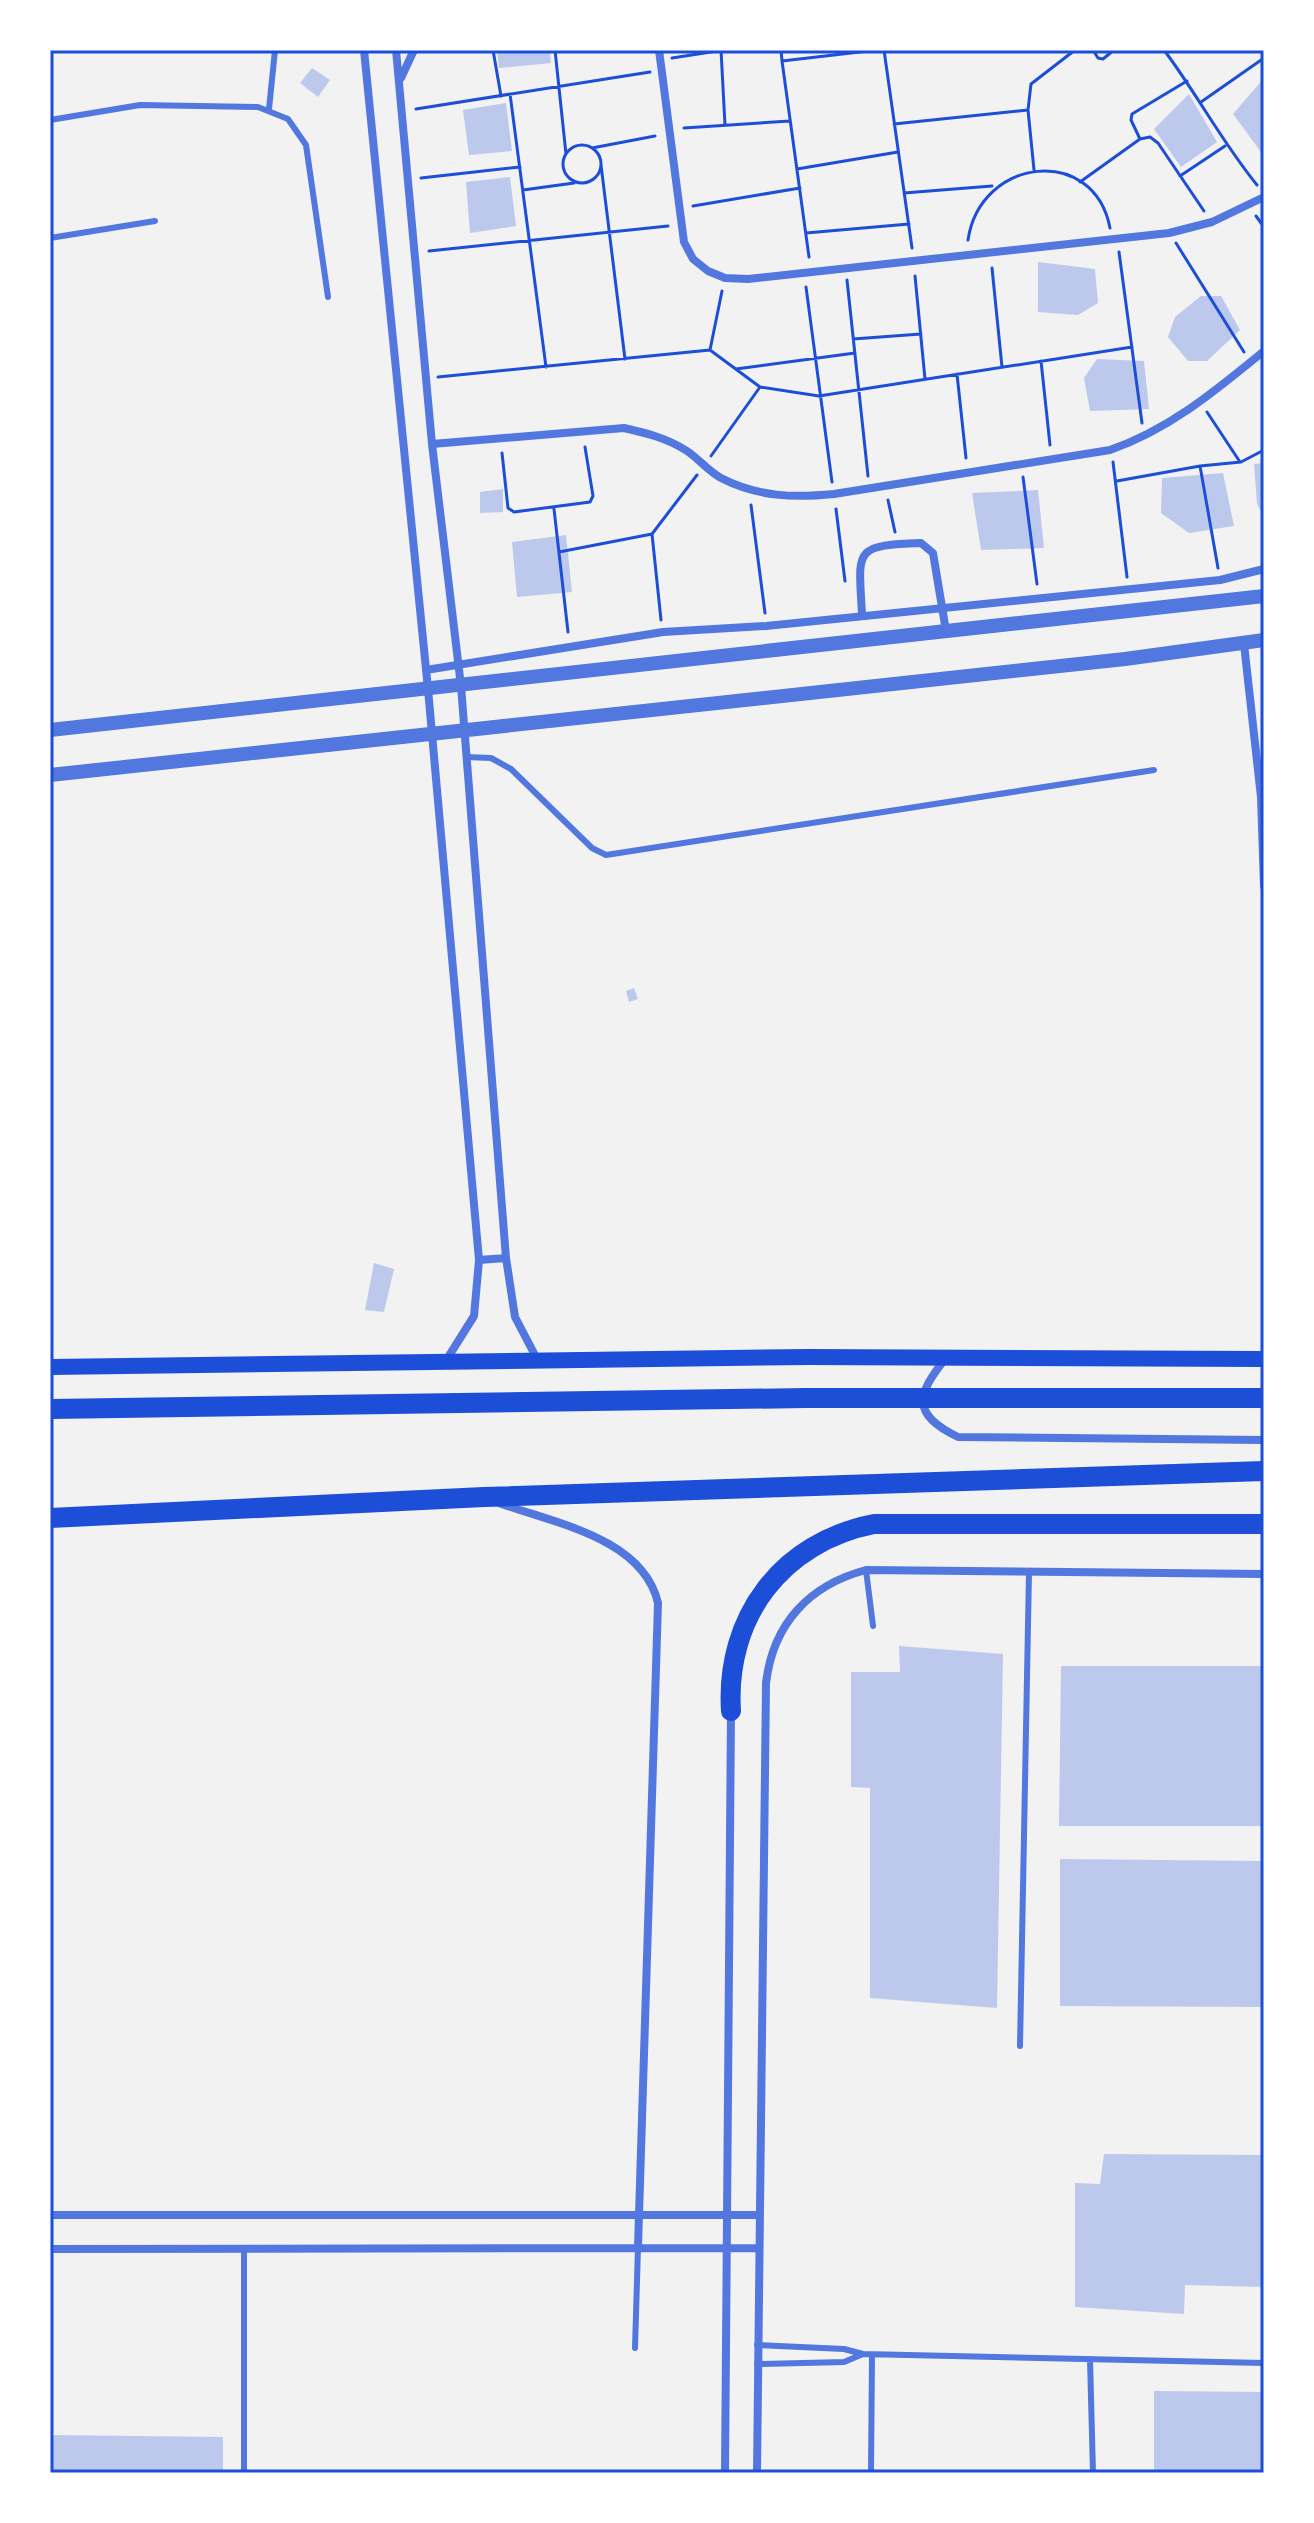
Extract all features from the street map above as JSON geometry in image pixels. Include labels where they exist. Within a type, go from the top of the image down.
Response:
[{"type":"highway","points":[[50,1409],[805,1398],[1264,1398]]},
{"type":"highway","points":[[50,1518],[484,1497],[1264,1471]]},
{"type":"highway","points":[[731,1711],[731,1667],[736,1646],[758,1597],[795,1557],[823,1540],[853,1528],[874,1524],[1264,1524]]},
{"type":"main road","points":[[50,1367],[444,1363],[537,1359],[1264,1359]]},
{"type":"street","points":[[364,50],[428,689],[479,1260],[478,1302],[474,1316],[462,1341],[444,1363]]},
{"type":"street","points":[[396,50],[432,444],[461,686],[506,1258],[515,1317],[537,1359]]},
{"type":"street","points":[[399,83],[414,50]]},
{"type":"street","points":[[660,55],[679,224],[684,242],[693,259],[708,271],[725,278],[808,273],[1169,233],[1212,222],[1264,195]]},
{"type":"street","points":[[432,444],[624,428],[654,434],[719,477],[749,489],[793,498],[834,494],[1110,450],[1144,438],[1200,402],[1264,351]]},
{"type":"street","points":[[862,615],[860,562],[864,553],[872,547],[921,543],[933,553],[946,631]]},
{"type":"street","points":[[426,670],[663,632],[766,626],[1220,580],[1264,569]]},
{"type":"street","points":[[50,730],[1264,596]]},
{"type":"street","points":[[50,775],[1264,640]]},
{"type":"street","points":[[1244,644],[1261,797],[1264,886]]},
{"type":"street","points":[[479,1260],[506,1258]]},
{"type":"street","points":[[947,1358],[925,1384],[924,1407],[933,1425],[958,1437],[1264,1440]]},
{"type":"street","points":[[484,1497],[622,1550],[650,1578],[658,1603],[638,2247]]},
{"type":"street","points":[[757,2473],[768,1667],[778,1636],[796,1609],[821,1588],[866,1570],[1264,1574]]},
{"type":"street","points":[[725,2473],[731,1711]]},
{"type":"street","points":[[50,2215],[759,2215]]},
{"type":"street","points":[[50,2249],[759,2248]]},
{"type":"lane","points":[[269,109],[275,50]]},
{"type":"lane","points":[[50,120],[148,104],[269,109],[288,119],[306,145],[328,297]]},
{"type":"lane","points":[[50,238],[155,221]]},
{"type":"lane","points":[[466,757],[491,758],[511,769],[592,848],[606,855],[1154,770]]},
{"type":"lane","points":[[866,1570],[873,1626]]},
{"type":"lane","points":[[1020,2046],[1029,1572]]},
{"type":"lane","points":[[635,2348],[638,2247]]},
{"type":"lane","points":[[244,2250],[244,2473]]},
{"type":"lane","points":[[757,2345],[844,2349],[872,2355],[1264,2363]]},
{"type":"lane","points":[[757,2364],[844,2362],[863,2354]]},
{"type":"lane","points":[[871,2473],[872,2355]]},
{"type":"lane","points":[[1090,2359],[1093,2473]]},
{"type":"path","points":[[493,50],[501,96]]},
{"type":"path","points":[[555,50],[566,154],[565,174],[575,183]]},
{"type":"path","points":[[660,55],[722,50],[725,125]]},
{"type":"path","points":[[781,50],[806,233],[819,396],[849,616]]},
{"type":"path","points":[[795,50],[797,60]]},
{"type":"path","points":[[782,61],[877,50]]},
{"type":"path","points":[[884,50],[914,261],[925,379]]},
{"type":"path","points":[[1034,170],[1028,93],[1037,76],[1075,50]]},
{"type":"path","points":[[1093,50],[1098,58],[1103,59],[1114,50]]},
{"type":"path","points":[[1164,50],[1201,102],[1225,146],[1264,195]]},
{"type":"path","points":[[1201,102],[1264,58]]},
{"type":"path","points":[[402,111],[662,70]]},
{"type":"path","points":[[1140,139],[1131,120],[1132,114],[1187,81]]},
{"type":"path","points":[[510,94],[546,367]]},
{"type":"path","points":[[894,124],[1028,110]]},
{"type":"path","points":[[566,154],[580,145],[592,148],[669,132],[790,121]]},
{"type":"path","points":[[1080,182],[1140,139],[1155,139],[1212,222]]},
{"type":"path","points":[[1180,176],[1225,146]]},
{"type":"path","points":[[592,148],[601,165],[625,359]]},
{"type":"path","points":[[797,169],[898,152]]},
{"type":"path","points":[[523,190],[589,182],[601,165]]},
{"type":"path","points":[[407,180],[520,167]]},
{"type":"path","points":[[904,193],[995,186],[1034,170],[1058,172],[1080,182],[1103,207],[1115,239],[1144,438]]},
{"type":"path","points":[[969,255],[971,224],[984,197],[995,186]]},
{"type":"path","points":[[678,208],[800,188]]},
{"type":"path","points":[[416,253],[679,224]]},
{"type":"path","points":[[806,233],[909,224]]},
{"type":"path","points":[[1169,233],[1250,362]]},
{"type":"path","points":[[990,253],[1002,367]]},
{"type":"path","points":[[846,269],[870,489]]},
{"type":"path","points":[[710,350],[725,278]]},
{"type":"path","points":[[853,339],[921,334]]},
{"type":"path","points":[[426,378],[710,350],[760,387],[819,396],[1132,347]]},
{"type":"path","points":[[735,369],[855,353]]},
{"type":"path","points":[[1041,361],[1051,460]]},
{"type":"path","points":[[957,374],[968,473]]},
{"type":"path","points":[[559,552],[652,534],[760,387]]},
{"type":"path","points":[[1200,402],[1241,462]]},
{"type":"path","points":[[500,438],[508,508],[514,512],[554,509],[590,502],[593,496],[583,431]]},
{"type":"path","points":[[1110,450],[1117,481],[1128,589]]},
{"type":"path","points":[[1117,481],[1241,462],[1264,450]]},
{"type":"path","points":[[1022,465],[1038,598]]},
{"type":"path","points":[[1200,466],[1220,580]]},
{"type":"path","points":[[886,487],[897,544]]},
{"type":"path","points":[[749,489],[766,626]]},
{"type":"path","points":[[554,509],[570,648]]},
{"type":"path","points":[[652,534],[663,632]]},
{"type":"building","points":[[497,50],[550,50],[551,63],[499,68]]},
{"type":"building","points":[[312,68],[330,80],[318,97],[300,83]]},
{"type":"building","points":[[1264,78],[1264,149],[1261,152],[1233,114]]},
{"type":"building","points":[[1189,94],[1217,142],[1181,167],[1154,129]]},
{"type":"building","points":[[506,103],[512,151],[469,155],[463,110]]},
{"type":"building","points":[[510,177],[516,226],[470,233],[466,182]]},
{"type":"building","points":[[1038,262],[1095,269],[1098,303],[1078,315],[1038,312]]},
{"type":"building","points":[[1201,296],[1221,296],[1240,330],[1207,361],[1188,361],[1168,337],[1175,317]]},
{"type":"building","points":[[1097,359],[1144,361],[1149,409],[1090,411],[1084,378]]},
{"type":"building","points":[[1264,463],[1264,517],[1257,504],[1254,464]]},
{"type":"building","points":[[1223,473],[1234,526],[1189,533],[1161,513],[1162,478]]},
{"type":"building","points":[[503,489],[503,512],[480,513],[480,492]]},
{"type":"building","points":[[1038,490],[1044,548],[981,550],[972,493]]},
{"type":"building","points":[[566,535],[572,592],[517,597],[512,542]]},
{"type":"building","points":[[634,988],[638,999],[629,1002],[626,991]]},
{"type":"building","points":[[374,1263],[394,1269],[384,1312],[365,1310]]},
{"type":"building","points":[[899,1646],[1003,1654],[997,2008],[870,1998],[870,1788],[851,1787],[851,1672],[900,1672]]},
{"type":"building","points":[[1061,1666],[1264,1666],[1264,1826],[1059,1826]]},
{"type":"building","points":[[1060,1859],[1264,1861],[1264,2007],[1060,2006]]},
{"type":"building","points":[[1104,2154],[1264,2155],[1264,2287],[1185,2285],[1184,2314],[1075,2307],[1075,2183],[1100,2184]]},
{"type":"building","points":[[1154,2391],[1264,2392],[1264,2473],[1154,2473]]},
{"type":"building","points":[[50,2435],[223,2437],[223,2473],[50,2473]]}]
